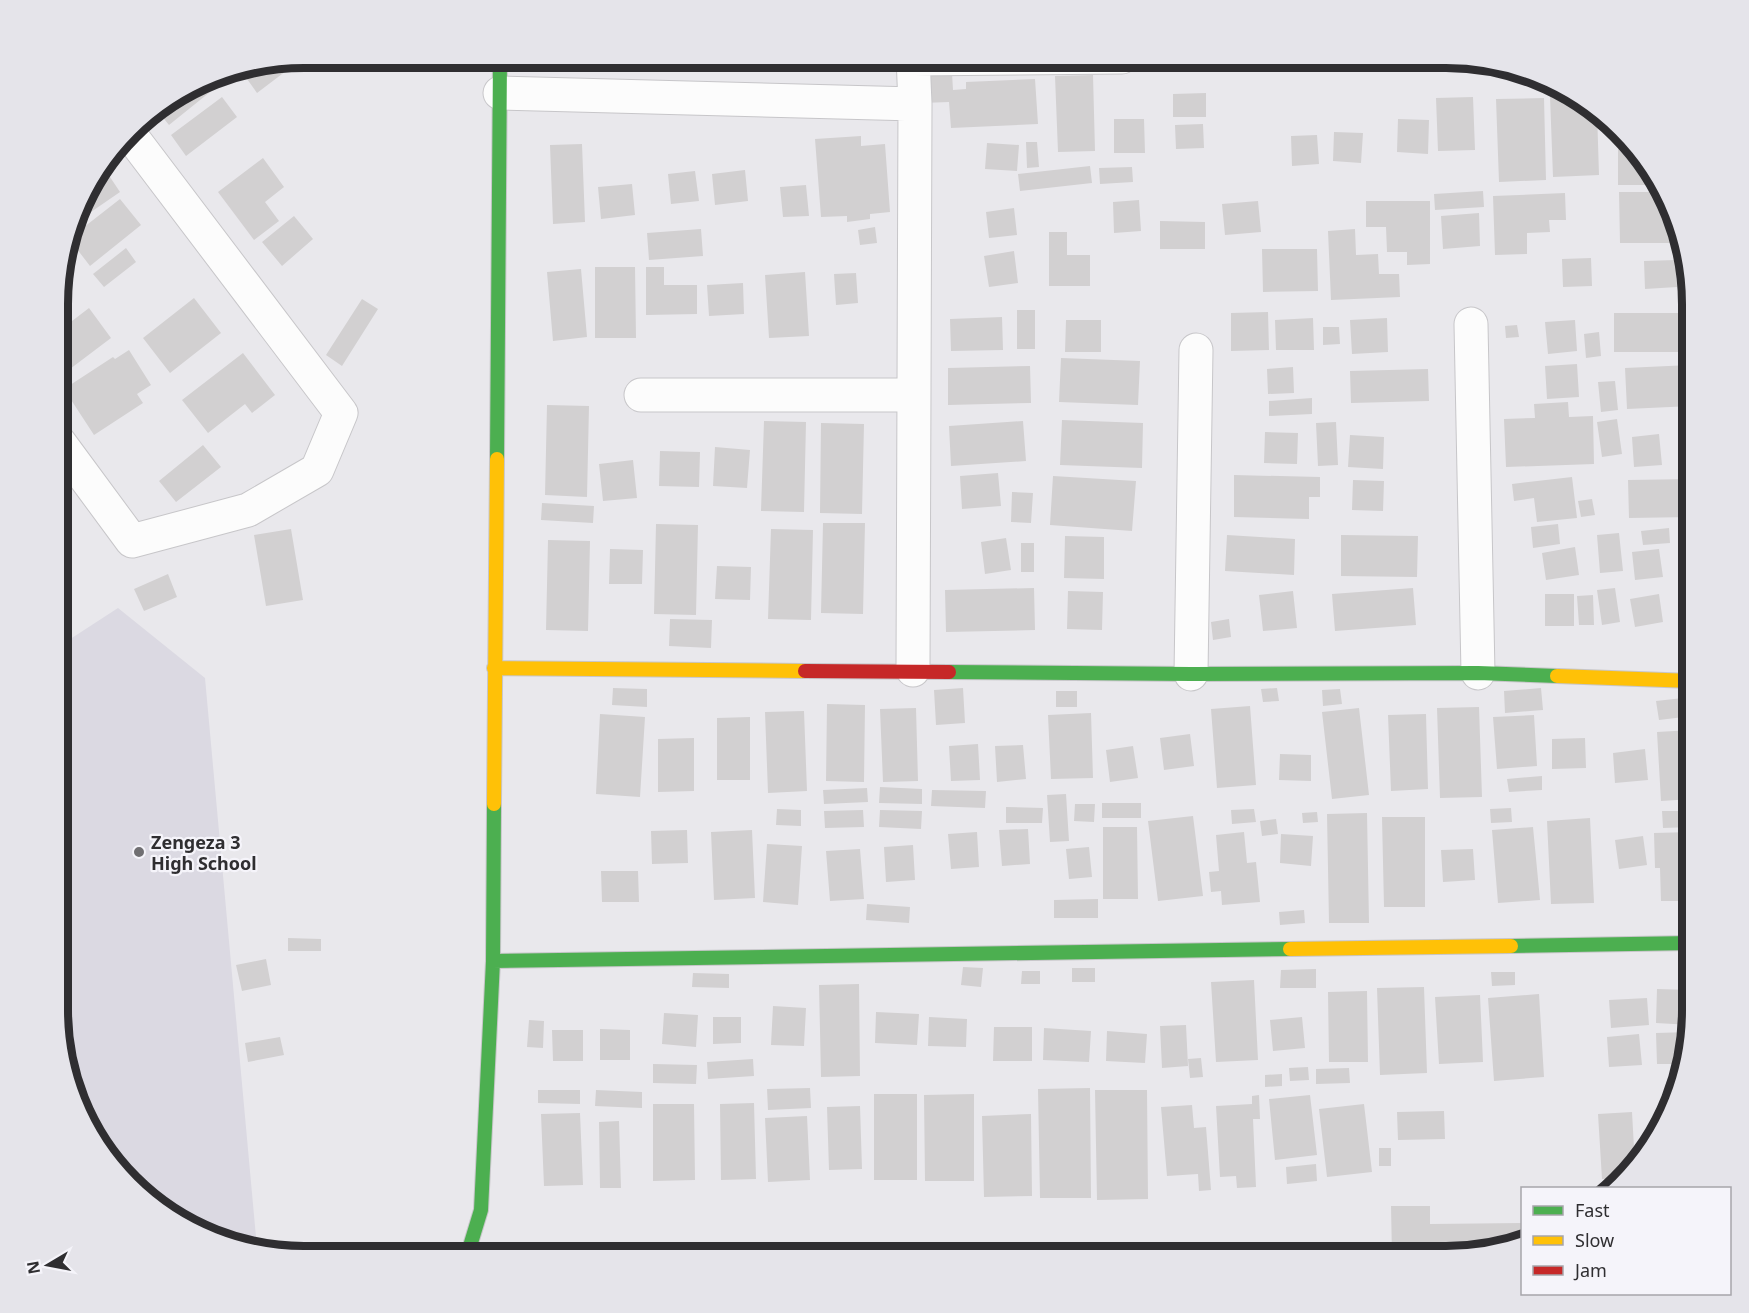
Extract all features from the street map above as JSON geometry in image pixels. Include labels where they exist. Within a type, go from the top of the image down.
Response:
[{"type":"street","points":[[470,1246],[481,1210],[493,961],[500,68]]},
{"type":"street","points":[[913,68],[913,670]]},
{"type":"street","points":[[500,93],[915,104]]},
{"type":"street","points":[[68,453],[132,541],[248,510],[317,470],[340,413],[134,140]]},
{"type":"street","points":[[1472,324],[1478,673]]},
{"type":"street","points":[[1191,674],[1196,350]]},
{"type":"street","points":[[640,395],[913,395]]},
{"type":"street","points":[[494,668],[1191,674],[1478,673],[1682,681]]},
{"type":"street","points":[[493,961],[1682,943]]},
{"type":"shaded area","name":"Zengeza 3 High School","points":[[118,608],[205,678],[256,1241],[213,1228],[172,1206],[148,1187],[107,1141],[80,1086],[72,1056],[68,1025],[68,640]]},
{"type":"building","points":[[284,68],[286,71],[257,93],[244,75]]},
{"type":"building","points":[[952,73],[953,90],[966,89],[966,82],[1035,79],[1038,124],[951,128],[949,102],[922,103],[921,75]]},
{"type":"building","points":[[1093,75],[1095,151],[1058,152],[1055,76]]},
{"type":"building","points":[[213,85],[215,88],[169,125],[161,115],[185,99]]},
{"type":"building","points":[[1206,93],[1206,117],[1173,117],[1173,94]]},
{"type":"building","points":[[1550,96],[1557,96],[1564,99],[1597,123],[1599,175],[1553,177]]},
{"type":"building","points":[[222,97],[237,117],[186,156],[171,135]]},
{"type":"building","points":[[1473,97],[1475,150],[1438,151],[1436,98]]},
{"type":"building","points":[[1544,98],[1546,180],[1499,182],[1496,99]]},
{"type":"building","points":[[1114,119],[1144,119],[1145,153],[1114,153]]},
{"type":"building","points":[[1398,119],[1429,120],[1428,154],[1397,152]]},
{"type":"building","points":[[1203,124],[1204,148],[1176,149],[1175,125]]},
{"type":"building","points":[[1334,132],[1363,133],[1361,163],[1333,161]]},
{"type":"building","points":[[1317,135],[1319,164],[1292,166],[1291,136]]},
{"type":"building","points":[[861,136],[861,146],[885,144],[890,212],[870,214],[870,219],[847,222],[847,216],[821,217],[815,139]]},
{"type":"building","points":[[1026,142],[1037,142],[1039,167],[1027,168]]},
{"type":"building","points":[[987,143],[1019,145],[1017,171],[985,169]]},
{"type":"building","points":[[1618,143],[1650,185],[1618,185]]},
{"type":"building","points":[[582,144],[585,222],[553,224],[550,145]]},
{"type":"building","points":[[263,158],[284,187],[265,202],[279,221],[254,240],[218,192]]},
{"type":"building","points":[[1090,166],[1092,183],[1020,191],[1018,174]]},
{"type":"building","points":[[1132,167],[1133,182],[1100,184],[1099,168]]},
{"type":"building","points":[[745,170],[748,201],[715,205],[712,174]]},
{"type":"building","points":[[695,171],[699,201],[671,204],[668,174]]},
{"type":"building","points":[[108,174],[120,192],[84,217],[99,185]]},
{"type":"building","points":[[632,184],[635,215],[601,219],[598,187]]},
{"type":"building","points":[[806,185],[809,216],[783,217],[780,187]]},
{"type":"building","points":[[1483,191],[1484,207],[1435,210],[1434,194]]},
{"type":"building","points":[[1619,192],[1654,192],[1664,213],[1673,243],[1620,243]]},
{"type":"building","points":[[1565,193],[1566,220],[1549,220],[1550,232],[1527,233],[1527,254],[1495,255],[1493,196]]},
{"type":"building","points":[[120,199],[141,225],[90,266],[75,246],[79,231]]},
{"type":"building","points":[[1139,200],[1141,231],[1114,233],[1113,202]]},
{"type":"building","points":[[1258,201],[1261,232],[1225,235],[1222,204]]},
{"type":"building","points":[[1366,201],[1430,201],[1430,264],[1407,265],[1407,252],[1387,252],[1386,227],[1366,227]]},
{"type":"building","points":[[1014,208],[1017,235],[989,238],[986,212]]},
{"type":"building","points":[[1479,213],[1480,246],[1443,249],[1441,216]]},
{"type":"building","points":[[294,216],[313,239],[282,266],[262,242]]},
{"type":"building","points":[[1160,221],[1205,222],[1205,249],[1160,249]]},
{"type":"building","points":[[875,227],[877,243],[860,245],[858,230]]},
{"type":"building","points":[[701,229],[703,256],[649,260],[647,233]]},
{"type":"building","points":[[1355,229],[1356,255],[1378,254],[1379,274],[1399,274],[1400,297],[1331,300],[1328,231]]},
{"type":"building","points":[[1049,232],[1067,232],[1067,255],[1090,255],[1090,286],[1049,286]]},
{"type":"building","points":[[126,248],[136,262],[104,287],[93,274]]},
{"type":"building","points":[[1262,249],[1317,249],[1318,291],[1263,292]]},
{"type":"building","points":[[1014,251],[1018,283],[989,287],[984,256]]},
{"type":"building","points":[[1591,258],[1592,286],[1563,287],[1562,259]]},
{"type":"building","points":[[1676,260],[1677,287],[1645,289],[1644,261]]},
{"type":"building","points":[[595,267],[635,267],[636,338],[595,338]]},
{"type":"building","points":[[646,267],[664,267],[664,285],[697,285],[697,314],[646,315]]},
{"type":"building","points":[[581,269],[587,337],[553,341],[547,272]]},
{"type":"building","points":[[805,272],[809,336],[769,338],[765,275]]},
{"type":"building","points":[[856,273],[858,303],[836,305],[834,274]]},
{"type":"building","points":[[743,283],[744,314],[709,316],[707,285]]},
{"type":"building","points":[[194,298],[221,333],[170,373],[143,338]]},
{"type":"building","points":[[362,299],[378,309],[342,366],[326,355]]},
{"type":"building","points":[[89,308],[111,338],[68,370],[68,324]]},
{"type":"building","points":[[1017,310],[1035,310],[1035,349],[1017,349]]},
{"type":"building","points":[[1268,312],[1269,350],[1231,351],[1231,313]]},
{"type":"building","points":[[1614,313],[1682,313],[1682,352],[1614,352]]},
{"type":"building","points":[[1002,317],[1003,350],[951,351],[950,319]]},
{"type":"building","points":[[1313,318],[1314,350],[1276,350],[1275,320]]},
{"type":"building","points":[[1387,318],[1388,352],[1352,354],[1350,320]]},
{"type":"building","points":[[1066,320],[1101,320],[1101,352],[1065,352]]},
{"type":"building","points":[[1575,320],[1577,351],[1548,354],[1545,322]]},
{"type":"building","points":[[1517,325],[1519,337],[1506,338],[1505,326]]},
{"type":"building","points":[[1323,327],[1339,327],[1340,344],[1323,345]]},
{"type":"building","points":[[1599,332],[1601,356],[1586,358],[1584,334]]},
{"type":"building","points":[[129,350],[151,385],[137,394],[143,403],[94,435],[68,395],[68,386],[113,357],[115,359]]},
{"type":"building","points":[[243,353],[275,395],[252,413],[245,404],[208,433],[182,400]]},
{"type":"building","points":[[1061,358],[1140,361],[1138,405],[1059,402]]},
{"type":"building","points":[[1577,364],[1579,397],[1547,399],[1545,366]]},
{"type":"building","points":[[1682,365],[1682,406],[1627,409],[1625,368]]},
{"type":"building","points":[[1030,366],[1031,403],[948,405],[948,368]]},
{"type":"building","points":[[1293,367],[1294,393],[1268,394],[1267,369]]},
{"type":"building","points":[[1428,369],[1429,401],[1351,403],[1350,371]]},
{"type":"building","points":[[1615,381],[1618,410],[1601,412],[1598,382]]},
{"type":"building","points":[[1312,398],[1312,414],[1269,416],[1269,401]]},
{"type":"building","points":[[1568,402],[1569,417],[1593,416],[1594,464],[1506,467],[1504,419],[1535,418],[1534,404]]},
{"type":"building","points":[[547,405],[589,406],[587,497],[545,495]]},
{"type":"building","points":[[1617,419],[1622,454],[1602,457],[1597,422]]},
{"type":"building","points":[[1062,420],[1143,423],[1142,468],[1060,465]]},
{"type":"building","points":[[764,421],[806,422],[804,512],[761,511]]},
{"type":"building","points":[[1023,421],[1026,461],[951,466],[949,426]]},
{"type":"building","points":[[1336,422],[1338,465],[1318,466],[1316,423]]},
{"type":"building","points":[[821,423],[864,424],[862,514],[820,513]]},
{"type":"building","points":[[1265,432],[1298,433],[1297,464],[1264,463]]},
{"type":"building","points":[[1659,434],[1662,465],[1634,467],[1632,437]]},
{"type":"building","points":[[1350,435],[1384,437],[1383,469],[1348,467]]},
{"type":"building","points":[[203,445],[221,467],[176,502],[159,481]]},
{"type":"building","points":[[715,447],[750,450],[747,488],[713,486]]},
{"type":"building","points":[[660,451],[700,452],[699,487],[659,486]]},
{"type":"building","points":[[633,460],[637,498],[603,501],[599,464]]},
{"type":"building","points":[[998,473],[1001,506],[962,509],[960,476]]},
{"type":"building","points":[[1234,475],[1320,477],[1320,497],[1309,497],[1309,519],[1234,517]]},
{"type":"building","points":[[1053,476],[1136,481],[1132,531],[1050,525]]},
{"type":"building","points":[[1572,477],[1577,518],[1537,522],[1534,498],[1514,501],[1512,484]]},
{"type":"building","points":[[1682,479],[1682,517],[1629,518],[1628,480]]},
{"type":"building","points":[[1353,480],[1384,481],[1383,511],[1352,510]]},
{"type":"building","points":[[1012,492],[1033,493],[1031,523],[1011,522]]},
{"type":"building","points":[[1592,499],[1595,515],[1581,517],[1578,501]]},
{"type":"building","points":[[542,503],[594,506],[593,523],[541,520]]},
{"type":"building","points":[[823,523],[865,523],[863,614],[821,613]]},
{"type":"building","points":[[656,524],[698,525],[696,615],[654,614]]},
{"type":"building","points":[[1558,524],[1560,544],[1533,548],[1531,527]]},
{"type":"building","points":[[1669,528],[1670,543],[1643,545],[1641,531]]},
{"type":"building","points":[[291,529],[303,600],[266,606],[254,535]]},
{"type":"building","points":[[771,529],[813,530],[811,620],[768,619]]},
{"type":"building","points":[[1619,533],[1623,571],[1600,573],[1597,535]]},
{"type":"building","points":[[1227,535],[1295,539],[1294,575],[1225,571]]},
{"type":"building","points":[[1341,535],[1418,536],[1417,577],[1341,576]]},
{"type":"building","points":[[1065,536],[1104,537],[1104,579],[1064,578]]},
{"type":"building","points":[[1006,538],[1011,570],[985,574],[981,542]]},
{"type":"building","points":[[548,540],[590,541],[588,631],[546,630]]},
{"type":"building","points":[[1021,543],[1034,543],[1034,572],[1021,572]]},
{"type":"building","points":[[1575,547],[1579,575],[1546,580],[1542,553]]},
{"type":"building","points":[[610,549],[643,550],[642,584],[609,584]]},
{"type":"building","points":[[1659,549],[1663,577],[1635,580],[1632,552]]},
{"type":"building","points":[[717,566],[751,567],[750,600],[715,599]]},
{"type":"building","points":[[168,574],[177,597],[144,611],[134,589]]},
{"type":"building","points":[[1034,588],[1035,630],[946,632],[945,590]]},
{"type":"building","points":[[1413,588],[1416,625],[1335,631],[1332,594]]},
{"type":"building","points":[[1615,588],[1620,622],[1602,625],[1597,590]]},
{"type":"building","points":[[1068,591],[1103,592],[1102,630],[1067,629]]},
{"type":"building","points":[[1293,591],[1297,628],[1263,631],[1259,595]]},
{"type":"building","points":[[1545,594],[1574,594],[1574,626],[1545,626]]},
{"type":"building","points":[[1659,594],[1663,622],[1635,627],[1630,599]]},
{"type":"building","points":[[1593,595],[1594,625],[1579,625],[1577,596]]},
{"type":"building","points":[[670,619],[712,620],[711,648],[669,646]]},
{"type":"building","points":[[1229,619],[1231,637],[1213,640],[1211,622]]},
{"type":"building","points":[[613,688],[647,689],[647,707],[612,705]]},
{"type":"building","points":[[963,688],[965,723],[936,725],[934,690]]},
{"type":"building","points":[[1277,688],[1279,701],[1263,702],[1261,689]]},
{"type":"building","points":[[1541,688],[1543,710],[1505,713],[1504,691]]},
{"type":"building","points":[[1340,689],[1342,704],[1323,706],[1322,690]]},
{"type":"building","points":[[1056,691],[1077,691],[1077,707],[1056,707]]},
{"type":"building","points":[[1682,698],[1682,717],[1659,720],[1656,701]]},
{"type":"building","points":[[827,704],[865,705],[864,782],[826,781]]},
{"type":"building","points":[[1250,706],[1256,785],[1217,788],[1211,709]]},
{"type":"building","points":[[1479,707],[1482,797],[1440,798],[1437,708]]},
{"type":"building","points":[[916,708],[918,781],[883,782],[880,709]]},
{"type":"building","points":[[1359,708],[1369,795],[1332,799],[1322,712]]},
{"type":"building","points":[[804,711],[807,791],[768,793],[765,712]]},
{"type":"building","points":[[1091,713],[1093,778],[1051,779],[1048,715]]},
{"type":"building","points":[[600,714],[645,717],[640,797],[596,794]]},
{"type":"building","points":[[1426,714],[1428,789],[1391,791],[1388,715]]},
{"type":"building","points":[[1534,715],[1537,766],[1497,769],[1493,717]]},
{"type":"building","points":[[750,717],[750,780],[717,780],[717,718]]},
{"type":"building","points":[[1682,731],[1682,800],[1661,801],[1657,732]]},
{"type":"building","points":[[1190,734],[1194,766],[1164,770],[1160,738]]},
{"type":"building","points":[[694,738],[694,791],[658,792],[658,739]]},
{"type":"building","points":[[1585,738],[1586,768],[1552,769],[1552,739]]},
{"type":"building","points":[[978,744],[980,780],[951,781],[949,746]]},
{"type":"building","points":[[1023,745],[1026,779],[997,782],[995,746]]},
{"type":"building","points":[[1133,746],[1138,778],[1110,782],[1106,750]]},
{"type":"building","points":[[1645,749],[1648,780],[1615,783],[1613,753]]},
{"type":"building","points":[[1280,754],[1311,755],[1311,781],[1279,780]]},
{"type":"building","points":[[1542,776],[1542,790],[1509,792],[1507,779]]},
{"type":"building","points":[[880,787],[922,789],[922,804],[879,803]]},
{"type":"building","points":[[867,788],[868,802],[824,804],[823,790]]},
{"type":"building","points":[[932,790],[986,791],[985,808],[931,806]]},
{"type":"building","points":[[1066,794],[1069,841],[1050,842],[1047,795]]},
{"type":"building","points":[[1102,803],[1141,803],[1141,818],[1102,818]]},
{"type":"building","points":[[1075,804],[1095,804],[1094,822],[1074,821]]},
{"type":"building","points":[[1006,807],[1043,808],[1042,823],[1006,823]]},
{"type":"building","points":[[1511,808],[1512,822],[1491,823],[1490,809]]},
{"type":"building","points":[[777,809],[801,810],[801,826],[776,825]]},
{"type":"building","points":[[1254,809],[1256,822],[1232,824],[1231,810]]},
{"type":"building","points":[[863,810],[864,827],[825,828],[824,811]]},
{"type":"building","points":[[880,810],[922,811],[921,829],[879,827]]},
{"type":"building","points":[[1662,811],[1682,811],[1682,827],[1663,828]]},
{"type":"building","points":[[1317,812],[1318,822],[1303,823],[1302,813]]},
{"type":"building","points":[[1367,813],[1369,923],[1329,923],[1327,814]]},
{"type":"building","points":[[1193,816],[1203,896],[1158,901],[1148,821]]},
{"type":"building","points":[[1382,817],[1425,817],[1425,907],[1384,907]]},
{"type":"building","points":[[1590,818],[1594,903],[1551,904],[1547,821]]},
{"type":"building","points":[[1276,819],[1278,834],[1262,836],[1260,821]]},
{"type":"building","points":[[1103,827],[1137,827],[1138,899],[1103,899]]},
{"type":"building","points":[[1533,827],[1540,900],[1498,903],[1492,830]]},
{"type":"building","points":[[1028,829],[1030,864],[1002,866],[999,830]]},
{"type":"building","points":[[687,830],[688,863],[652,864],[651,831]]},
{"type":"building","points":[[752,830],[755,898],[714,900],[711,832]]},
{"type":"building","points":[[977,832],[979,867],[951,869],[948,834]]},
{"type":"building","points":[[1244,832],[1247,863],[1256,862],[1260,902],[1222,905],[1221,891],[1211,892],[1209,872],[1219,871],[1216,835]]},
{"type":"building","points":[[1682,832],[1682,901],[1661,901],[1660,868],[1655,868],[1654,833]]},
{"type":"building","points":[[1281,834],[1313,836],[1311,866],[1280,863]]},
{"type":"building","points":[[1643,836],[1647,865],[1619,869],[1615,840]]},
{"type":"building","points":[[767,844],[802,846],[798,905],[763,902]]},
{"type":"building","points":[[913,845],[915,880],[886,882],[884,847]]},
{"type":"building","points":[[1089,847],[1092,877],[1069,879],[1066,849]]},
{"type":"building","points":[[860,849],[864,899],[830,901],[826,851]]},
{"type":"building","points":[[1473,849],[1475,880],[1443,882],[1441,850]]},
{"type":"building","points":[[601,871],[638,871],[639,902],[602,902]]},
{"type":"building","points":[[1098,899],[1098,918],[1054,918],[1054,900]]},
{"type":"building","points":[[867,904],[910,907],[909,923],[866,920]]},
{"type":"building","points":[[1304,910],[1305,923],[1280,925],[1279,912]]},
{"type":"building","points":[[288,938],[321,939],[321,951],[288,951]]},
{"type":"building","points":[[266,959],[271,985],[242,991],[236,965]]},
{"type":"building","points":[[963,967],[983,968],[981,987],[961,985]]},
{"type":"building","points":[[1072,968],[1095,968],[1095,982],[1072,982]]},
{"type":"building","points":[[1316,969],[1316,988],[1280,988],[1281,970]]},
{"type":"building","points":[[1022,971],[1040,971],[1040,984],[1021,984]]},
{"type":"building","points":[[1491,972],[1515,972],[1515,985],[1492,986]]},
{"type":"building","points":[[693,973],[729,974],[729,988],[692,987]]},
{"type":"building","points":[[1254,980],[1258,1060],[1216,1062],[1211,982]]},
{"type":"building","points":[[859,984],[860,1076],[821,1077],[819,985]]},
{"type":"building","points":[[1424,987],[1427,1073],[1380,1075],[1377,988]]},
{"type":"building","points":[[1657,989],[1682,990],[1681,1024],[1656,1023]]},
{"type":"building","points":[[1367,991],[1368,1062],[1329,1062],[1328,992]]},
{"type":"building","points":[[1539,994],[1544,1077],[1494,1081],[1488,998]]},
{"type":"building","points":[[1480,995],[1483,1062],[1439,1064],[1435,997]]},
{"type":"building","points":[[1647,998],[1649,1025],[1611,1028],[1609,1000]]},
{"type":"building","points":[[773,1006],[806,1008],[804,1046],[771,1045]]},
{"type":"building","points":[[876,1012],[919,1014],[917,1045],[875,1043]]},
{"type":"building","points":[[664,1013],[698,1015],[696,1047],[662,1044]]},
{"type":"building","points":[[713,1017],[741,1017],[741,1043],[713,1044]]},
{"type":"building","points":[[929,1017],[967,1019],[966,1047],[928,1046]]},
{"type":"building","points":[[1302,1017],[1305,1048],[1273,1051],[1270,1020]]},
{"type":"building","points":[[529,1020],[544,1021],[543,1048],[527,1047]]},
{"type":"building","points":[[1186,1025],[1188,1066],[1162,1068],[1160,1026]]},
{"type":"building","points":[[994,1027],[1032,1027],[1032,1061],[993,1061]]},
{"type":"building","points":[[1044,1028],[1091,1031],[1089,1062],[1043,1060]]},
{"type":"building","points":[[600,1029],[630,1030],[630,1060],[600,1060]]},
{"type":"building","points":[[552,1030],[583,1030],[583,1061],[553,1061]]},
{"type":"building","points":[[1107,1031],[1147,1034],[1145,1063],[1106,1061]]},
{"type":"building","points":[[1680,1032],[1675,1064],[1657,1064],[1656,1033]]},
{"type":"building","points":[[1639,1034],[1642,1065],[1609,1067],[1607,1037]]},
{"type":"building","points":[[280,1037],[284,1055],[248,1062],[245,1043]]},
{"type":"building","points":[[1201,1058],[1203,1077],[1190,1078],[1188,1059]]},
{"type":"building","points":[[753,1059],[754,1076],[708,1079],[707,1062]]},
{"type":"building","points":[[653,1064],[697,1065],[696,1084],[653,1083]]},
{"type":"building","points":[[1308,1067],[1309,1080],[1290,1081],[1289,1068]]},
{"type":"building","points":[[1349,1068],[1350,1083],[1316,1084],[1316,1069]]},
{"type":"building","points":[[1282,1074],[1282,1086],[1265,1087],[1265,1075]]},
{"type":"building","points":[[810,1088],[811,1108],[768,1110],[767,1089]]},
{"type":"building","points":[[1090,1088],[1091,1198],[1040,1198],[1038,1089]]},
{"type":"building","points":[[538,1090],[580,1090],[580,1104],[538,1103]]},
{"type":"building","points":[[596,1090],[642,1092],[642,1108],[595,1106]]},
{"type":"building","points":[[1095,1090],[1147,1090],[1148,1199],[1097,1200]]},
{"type":"building","points":[[874,1094],[917,1094],[917,1180],[874,1180]]},
{"type":"building","points":[[974,1094],[974,1181],[925,1181],[924,1095]]},
{"type":"building","points":[[1259,1095],[1260,1119],[1253,1119],[1256,1187],[1237,1188],[1236,1176],[1220,1177],[1216,1106],[1252,1104],[1252,1096]]},
{"type":"building","points":[[1310,1095],[1317,1155],[1275,1160],[1269,1099]]},
{"type":"building","points":[[754,1103],[756,1179],[721,1180],[720,1104]]},
{"type":"building","points":[[653,1104],[694,1104],[695,1180],[653,1181]]},
{"type":"building","points":[[1364,1104],[1372,1172],[1327,1177],[1319,1109]]},
{"type":"building","points":[[1192,1105],[1194,1128],[1206,1127],[1211,1190],[1199,1191],[1198,1174],[1167,1176],[1161,1107]]},
{"type":"building","points":[[860,1106],[862,1169],[829,1170],[827,1107]]},
{"type":"building","points":[[1444,1111],[1445,1139],[1398,1140],[1397,1112]]},
{"type":"building","points":[[1632,1112],[1634,1151],[1609,1179],[1602,1179],[1598,1114]]},
{"type":"building","points":[[580,1113],[583,1185],[544,1186],[541,1114]]},
{"type":"building","points":[[1031,1114],[1032,1196],[984,1197],[982,1116]]},
{"type":"building","points":[[807,1116],[810,1180],[768,1182],[765,1118]]},
{"type":"building","points":[[619,1121],[621,1188],[600,1188],[599,1122]]},
{"type":"building","points":[[1379,1148],[1391,1148],[1391,1166],[1379,1166]]},
{"type":"building","points":[[1316,1164],[1317,1181],[1287,1184],[1286,1167]]},
{"type":"building","points":[[1391,1206],[1430,1206],[1430,1224],[1521,1223],[1521,1233],[1492,1241],[1446,1246],[1392,1246]]},
{"type":"building","points":[[941,1243],[962,1244],[962,1246],[941,1246]]},
{"type":"traffic: fast","points":[[497,459],[500,68]]},
{"type":"traffic: fast","points":[[949,672],[1478,673],[1557,676]]},
{"type":"traffic: fast","points":[[470,1246],[481,1210],[493,961],[494,804]]},
{"type":"traffic: fast","points":[[1511,946],[1682,943]]},
{"type":"traffic: fast","points":[[493,961],[1290,949]]},
{"type":"traffic: slow","points":[[494,804],[497,459]]},
{"type":"traffic: slow","points":[[494,668],[805,671]]},
{"type":"traffic: slow","points":[[1557,676],[1682,681]]},
{"type":"traffic: slow","points":[[1290,949],[1511,946]]},
{"type":"traffic: jam","points":[[805,671],[949,672]]},
{"type":"place","name":"Zengeza 3 High School","points":[[139,852]]}]
